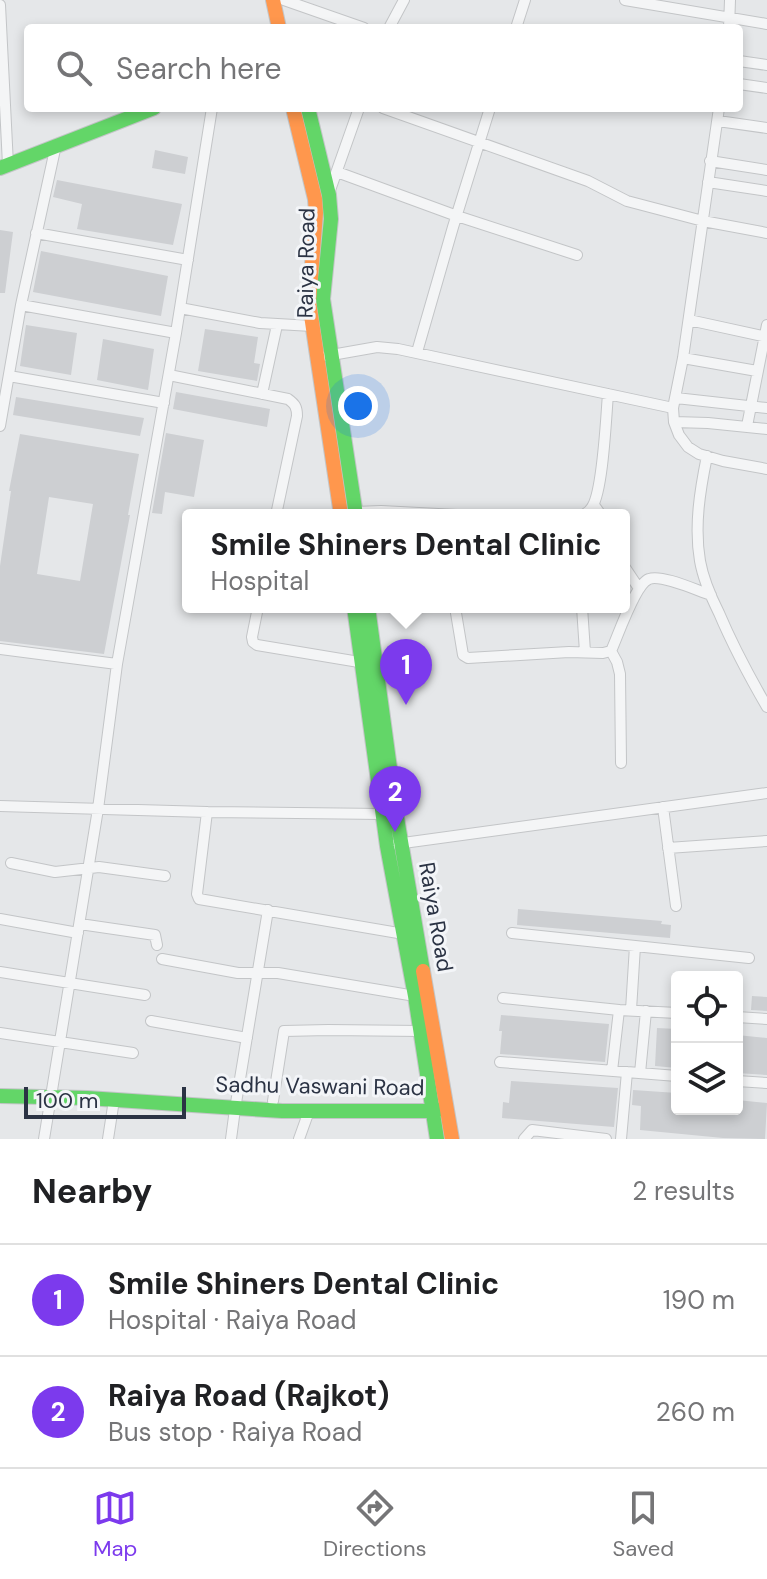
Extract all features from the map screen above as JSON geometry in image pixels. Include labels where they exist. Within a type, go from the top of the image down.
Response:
[{"type":"street","points":[[273,0],[278,24]]},
{"type":"street","points":[[284,0],[353,24]]},
{"type":"street","points":[[391,24],[404,0]]},
{"type":"street","points":[[517,24],[525,0]]},
{"type":"street","points":[[625,0],[658,3],[730,23],[767,24]]},
{"type":"street","points":[[730,0],[730,23]]},
{"type":"street","points":[[0,5],[4,167],[143,112]]},
{"type":"street","points":[[743,62],[767,65]]},
{"type":"street","points":[[743,85],[767,88]]},
{"type":"street","points":[[44,1139],[98,809],[117,664],[169,375],[211,112]]},
{"type":"street","name":"Raiya Road","points":[[294,112],[315,199],[309,302],[312,326],[324,357]]},
{"type":"street","name":"Raiya Road","points":[[309,112],[329,195],[331,219],[323,299],[324,357],[350,509]]},
{"type":"street","points":[[329,195],[358,112]]},
{"type":"street","points":[[394,112],[588,181],[627,201],[703,221],[767,233]]},
{"type":"street","points":[[417,352],[489,112]]},
{"type":"street","points":[[719,112],[674,403],[674,422],[688,447],[707,456],[767,469]]},
{"type":"street","points":[[718,121],[767,128]]},
{"type":"street","points":[[0,426],[21,305],[56,145]]},
{"type":"street","points":[[710,161],[767,170]]},
{"type":"street","points":[[337,172],[577,255]]},
{"type":"street","points":[[708,182],[767,191]]},
{"type":"street","points":[[36,233],[188,260]]},
{"type":"street","points":[[21,305],[176,333]]},
{"type":"street","points":[[180,308],[236,320],[312,326]]},
{"type":"street","points":[[689,320],[766,333],[747,426]]},
{"type":"street","points":[[262,394],[277,325]]},
{"type":"street","points":[[324,357],[377,347],[417,352],[608,394],[674,403],[767,408]]},
{"type":"street","points":[[683,358],[757,371]]},
{"type":"street","points":[[169,375],[288,399],[294,403],[297,409],[277,509]]},
{"type":"street","points":[[9,376],[164,403]]},
{"type":"street","points":[[590,509],[599,488],[608,394]]},
{"type":"street","points":[[674,422],[767,429]]},
{"type":"street","points":[[707,456],[698,516],[700,562],[735,652],[767,707]]},
{"type":"street","points":[[594,505],[597,509]]},
{"type":"street","points":[[630,575],[638,587]]},
{"type":"street","points":[[630,606],[638,587],[648,579],[657,578],[711,595]]},
{"type":"street","points":[[257,613],[252,637],[257,645],[368,663]]},
{"type":"street","name":"Raiya Road","points":[[356,613],[368,663],[404,934],[421,1031],[452,1139]]},
{"type":"street","name":"Raiya Road","points":[[368,613],[368,663],[382,814],[394,844],[441,1109],[437,1139]]},
{"type":"street","points":[[456,613],[461,648],[468,658],[611,651]]},
{"type":"street","points":[[582,613],[585,652]]},
{"type":"street","points":[[611,651],[627,613]]},
{"type":"street","points":[[0,649],[117,664]]},
{"type":"street","points":[[611,651],[620,674],[621,763]]},
{"type":"street","points":[[394,844],[767,793]]},
{"type":"street","points":[[0,806],[382,814]]},
{"type":"street","points":[[663,807],[676,906]]},
{"type":"street","points":[[207,812],[197,894],[199,899],[404,934]]},
{"type":"street","points":[[668,848],[767,841]]},
{"type":"street","points":[[11,863],[55,872],[99,867],[165,876]]},
{"type":"street","points":[[231,1139],[268,910]]},
{"type":"street","points":[[0,919],[155,935],[157,945]]},
{"type":"street","points":[[512,933],[749,958]]},
{"type":"street","points":[[631,1010],[635,946]]},
{"type":"street","points":[[162,959],[238,973],[278,973],[415,996]]},
{"type":"street","points":[[0,972],[145,995]]},
{"type":"street","points":[[503,998],[671,1013]]},
{"type":"street","points":[[612,1071],[619,1010]]},
{"type":"street","points":[[640,1073],[646,1011]]},
{"type":"street","points":[[743,1017],[767,1019]]},
{"type":"street","points":[[151,1021],[247,1038]]},
{"type":"street","points":[[273,1101],[284,1031],[421,1031]]},
{"type":"street","points":[[0,1033],[133,1053]]},
{"type":"street","points":[[500,1062],[671,1076]]},
{"type":"street","points":[[621,1139],[627,1072]]},
{"type":"street","points":[[743,1081],[767,1083]]},
{"type":"street","name":"Sadhu Vaswani Road","points":[[0,1096],[52,1095],[235,1109],[441,1109]]},
{"type":"street","points":[[108,1139],[114,1100]]},
{"type":"street","points":[[299,1139],[309,1111]]},
{"type":"street","points":[[524,1139],[532,1130],[606,1139]]},
{"type":"building","points":[[155,150],[188,157],[185,174],[152,168]]},
{"type":"building","points":[[57,180],[182,204],[173,245],[77,229],[82,204],[53,197]]},
{"type":"building","points":[[0,230],[13,232],[5,293],[0,293]]},
{"type":"building","points":[[41,251],[168,276],[161,316],[33,292]]},
{"type":"building","points":[[26,325],[77,333],[71,375],[20,366]]},
{"type":"building","points":[[205,329],[258,337],[254,363],[260,364],[257,381],[198,371]]},
{"type":"building","points":[[103,339],[154,349],[148,390],[97,380]]},
{"type":"building","points":[[176,392],[270,409],[267,427],[173,409]]},
{"type":"building","points":[[16,397],[144,418],[140,436],[13,415]]},
{"type":"building","points":[[166,433],[204,440],[194,497],[165,492],[162,514],[152,513]]},
{"type":"building","points":[[20,434],[139,454],[104,654],[0,641],[0,566]],"holes":[[[49,497],[93,504],[80,581],[37,574]]]},
{"type":"building","points":[[518,909],[662,921],[661,924],[671,925],[670,938],[517,925]]},
{"type":"building","points":[[752,996],[767,997],[767,1011],[751,1010]]},
{"type":"building","points":[[501,1015],[609,1024],[605,1062],[500,1054]]},
{"type":"building","points":[[657,1028],[671,1029],[671,1067],[655,1066]]},
{"type":"building","points":[[743,1036],[767,1038],[767,1075],[743,1073]]},
{"type":"building","points":[[511,1081],[618,1088],[614,1127],[502,1118],[503,1102],[509,1103]]},
{"type":"building","points":[[633,1090],[671,1093],[671,1115],[743,1115],[743,1101],[767,1103],[765,1139],[640,1130],[641,1106],[632,1105]]},
{"type":"traffic: fast","points":[[0,168],[144,112]]},
{"type":"traffic: fast","points":[[309,112],[329,195],[331,219],[323,299],[355,509]]},
{"type":"traffic: fast","points":[[355,613],[387,846],[437,1139]]},
{"type":"traffic: fast","points":[[369,613],[396,812],[423,971]]},
{"type":"traffic: fast","points":[[0,1096],[87,1098],[282,1111],[443,1109]]},
{"type":"traffic: slow","points":[[273,0],[278,24]]},
{"type":"traffic: slow","points":[[294,112],[315,199],[309,302],[340,509]]},
{"type":"traffic: slow","points":[[423,971],[452,1139]]},
{"type":"place","name":"Smile Shiners Dental Clinic","points":[[406,705]]},
{"type":"place","name":"Raiya Road (Rajkot)","points":[[395,832]]}]
